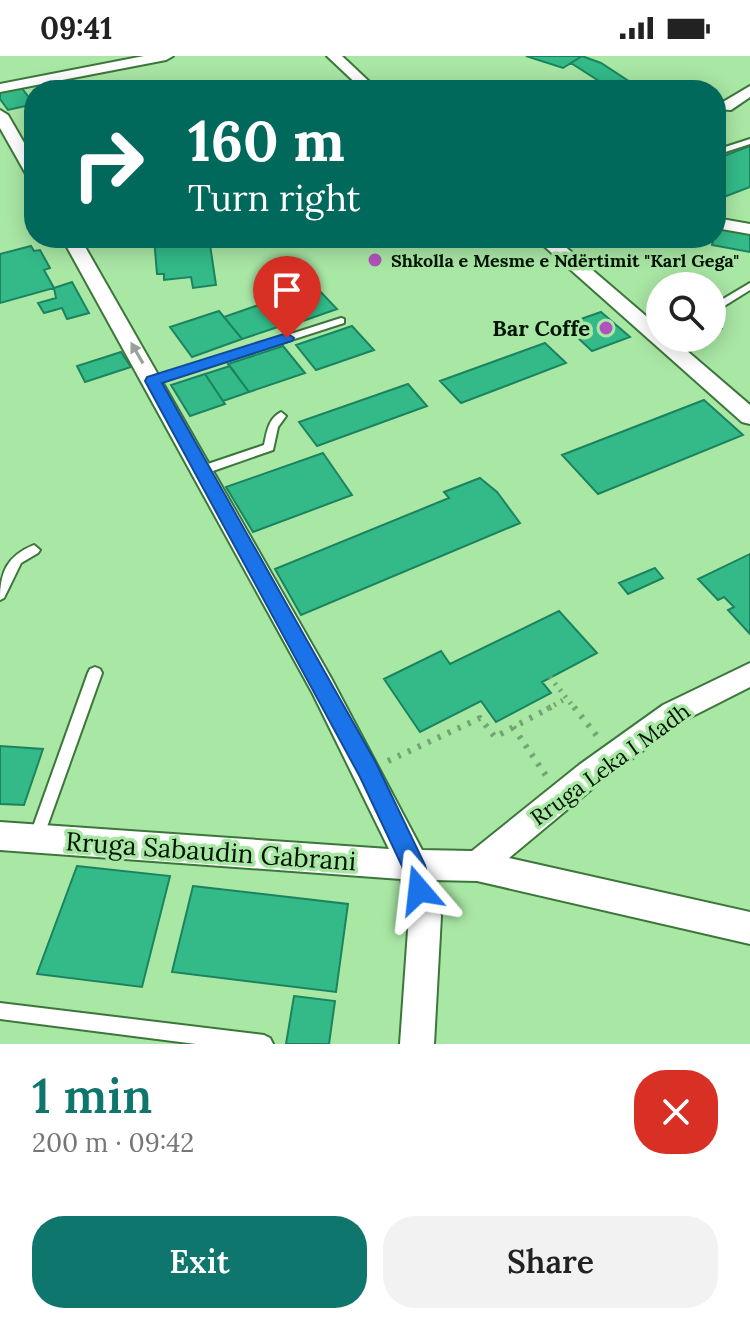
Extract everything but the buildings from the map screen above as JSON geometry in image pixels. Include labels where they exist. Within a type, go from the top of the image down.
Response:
[{"type":"street","points":[[334,56],[360,80]]},
{"type":"street","points":[[41,80],[158,57]]},
{"type":"street","points":[[0,88],[24,83]]},
{"type":"street","points":[[726,107],[750,90]]},
{"type":"street","points":[[0,115],[24,157]]},
{"type":"street","points":[[726,225],[750,229]]},
{"type":"street","points":[[77,248],[368,770],[413,865],[425,916],[417,1044]]},
{"type":"street","points":[[556,248],[646,326]]},
{"type":"street","points":[[675,352],[750,417]]},
{"type":"street","name":"Rruga Leka I Madh","points":[[477,866],[673,713],[750,674]]},
{"type":"street","name":"Rruga Sabaudin Gabrani","points":[[0,836],[413,865],[477,866],[750,928]]},
{"type":"lane","points":[[726,149],[750,141]]},
{"type":"lane","points":[[726,301],[750,286]]},
{"type":"lane","points":[[153,381],[341,321]]},
{"type":"lane","points":[[203,470],[269,447],[273,426],[281,416]]},
{"type":"lane","points":[[0,595],[16,560],[34,550]]},
{"type":"lane","points":[[36,838],[95,673]]},
{"type":"lane","points":[[0,1011],[264,1044]]},
{"type":"path","points":[[550,677],[613,757]]},
{"type":"path","points":[[392,759],[480,718],[495,737],[567,698]]},
{"type":"path","points":[[513,727],[562,798]]},
{"type":"place","name":"Shkolla e Mesme e Ndërtimit \"Karl Gega\"","points":[[375,260]]},
{"type":"place","name":"Bar Coffe","points":[[606,328]]},
{"type":"route","points":[[287,338],[153,381],[368,770],[413,865],[419,890]]}]
